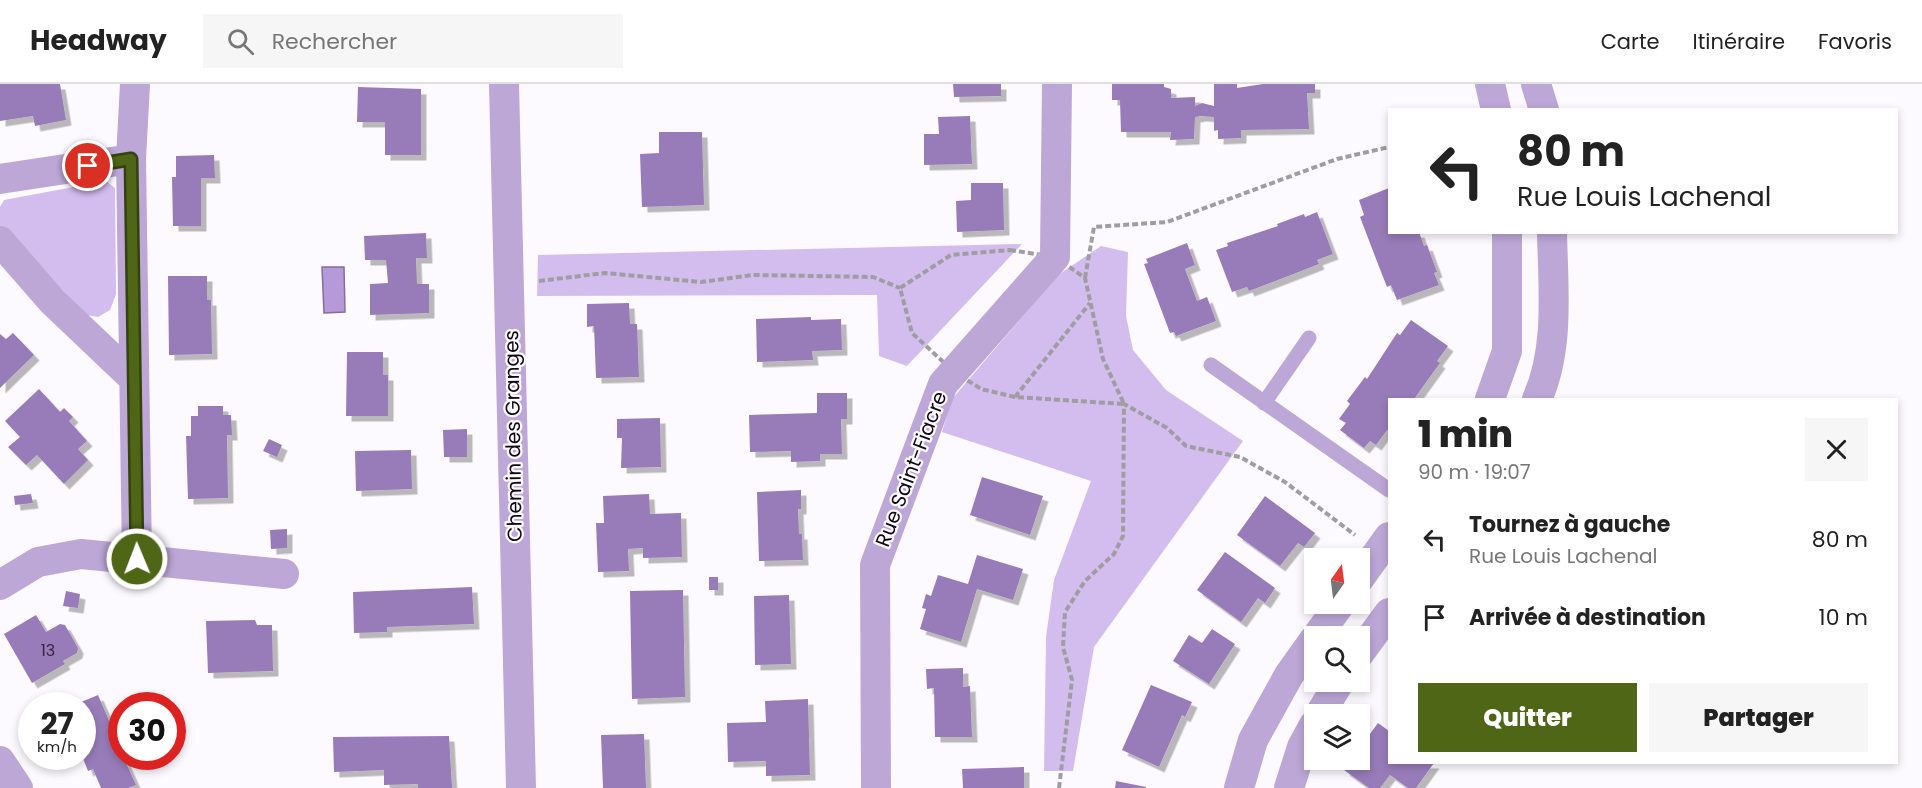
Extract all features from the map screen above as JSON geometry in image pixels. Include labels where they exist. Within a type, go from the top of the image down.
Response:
[{"type":"street","points":[[135,84],[131,159],[137,559]]},
{"type":"street","name":"Chemin des Granges","points":[[504,84],[521,788]]},
{"type":"street","name":"Rue Saint-Fiacre","points":[[876,788],[874,566],[943,384],[1055,257],[1057,84]]},
{"type":"street","points":[[1490,84],[1496,108]]},
{"type":"street","points":[[1536,84],[1543,108]]},
{"type":"street","points":[[0,179],[131,159]]},
{"type":"street","points":[[1490,398],[1507,351],[1507,234]]},
{"type":"street","points":[[1537,398],[1542,387],[1551,342],[1552,234]]},
{"type":"street","points":[[0,241],[52,301],[133,378]]},
{"type":"street","points":[[1370,564],[1388,538]]},
{"type":"street","points":[[0,585],[38,562],[81,554],[284,574]]},
{"type":"street","points":[[1370,639],[1388,614]]},
{"type":"street","points":[[1239,788],[1253,740],[1289,675],[1304,654]]},
{"type":"street","points":[[1289,788],[1304,743]]},
{"type":"street","points":[[0,761],[18,788]]},
{"type":"lane","points":[[1264,403],[1309,338]]},
{"type":"lane","points":[[1211,365],[1388,489]]},
{"type":"path","points":[[1085,278],[1094,227],[1167,222],[1337,159],[1388,147]]},
{"type":"path","points":[[510,285],[605,273],[701,282],[753,274],[873,278],[900,288]]},
{"type":"path","points":[[1015,397],[1091,303]]},
{"type":"path","points":[[1059,788],[1072,680],[1063,647],[1065,612],[1085,581],[1114,554],[1123,536],[1124,404],[1167,428],[1186,446],[1240,457],[1285,482],[1358,537]]},
{"type":"shaded area","points":[[106,181],[115,188],[116,294],[110,310],[98,317],[86,315],[0,226],[0,207],[4,200]]},
{"type":"shaded area","points":[[1022,244],[907,366],[879,356],[877,295],[537,296],[538,255]]},
{"type":"shaded area","points":[[1101,246],[1128,252],[1126,316],[1133,350],[1166,390],[1243,441],[1094,647],[1073,771],[1044,771],[1046,637],[1054,580],[1091,481],[942,432],[952,399],[1058,275]]},
{"type":"shaded area","points":[[322,267],[344,267],[345,312],[324,313]]},
{"type":"building","points":[[0,84],[60,84],[66,120],[35,126],[33,116],[0,121]]},
{"type":"building","points":[[953,84],[1001,84],[1001,96],[954,97]]},
{"type":"building","points":[[1112,84],[1164,84],[1164,87],[1171,89],[1171,98],[1195,97],[1195,106],[1202,103],[1214,106],[1214,84],[1237,84],[1237,88],[1263,84],[1315,84],[1315,93],[1307,93],[1309,129],[1241,130],[1241,138],[1218,139],[1218,130],[1214,131],[1214,117],[1201,116],[1195,117],[1194,139],[1170,140],[1171,132],[1121,132],[1120,100],[1112,100]]},
{"type":"building","points":[[358,87],[421,89],[421,155],[385,155],[385,122],[357,122]]},
{"type":"building","points":[[970,116],[972,164],[924,165],[924,134],[939,134],[938,117]]},
{"type":"building","points":[[659,132],[702,132],[704,205],[642,207],[640,154],[659,153]]},
{"type":"building","points":[[214,155],[215,178],[201,178],[201,226],[173,226],[172,177],[176,177],[176,156]]},
{"type":"building","points":[[971,183],[1003,183],[1004,230],[957,232],[956,201],[971,200]]},
{"type":"building","points":[[1388,188],[1388,234],[1420,234],[1424,246],[1427,245],[1437,272],[1434,273],[1439,285],[1397,300],[1391,285],[1387,287],[1360,217],[1364,215],[1359,200]]},
{"type":"building","points":[[1317,212],[1333,254],[1317,260],[1319,264],[1249,291],[1247,287],[1232,292],[1216,250],[1228,246],[1227,243],[1278,226],[1277,224],[1304,214],[1305,217]]},
{"type":"building","points":[[426,233],[427,258],[416,258],[417,284],[429,284],[429,313],[370,315],[370,284],[388,283],[386,260],[365,260],[364,236]]},
{"type":"building","points":[[1187,243],[1195,265],[1185,269],[1197,301],[1207,297],[1216,321],[1176,336],[1174,332],[1170,333],[1144,264],[1148,263],[1146,259]]},
{"type":"building","points":[[168,276],[207,276],[207,300],[211,300],[212,354],[169,355]]},
{"type":"building","points":[[629,303],[630,324],[637,324],[639,377],[596,378],[594,326],[587,327],[587,304]]},
{"type":"building","points":[[811,317],[811,320],[841,319],[842,350],[812,351],[813,360],[757,362],[756,319]]},
{"type":"building","points":[[1411,320],[1448,346],[1437,361],[1440,363],[1415,398],[1388,398],[1388,431],[1376,445],[1370,441],[1364,448],[1340,430],[1346,423],[1339,419],[1350,404],[1347,401],[1365,377],[1367,379],[1397,333],[1400,335]]},
{"type":"building","points":[[13,333],[34,355],[0,388],[0,334],[6,339]]},
{"type":"building","points":[[347,352],[383,352],[383,375],[388,375],[388,416],[346,416]]},
{"type":"building","points":[[39,389],[60,412],[64,408],[73,417],[69,421],[87,441],[78,449],[88,460],[64,484],[37,455],[26,465],[8,447],[20,437],[5,421]]},
{"type":"building","points":[[817,393],[847,393],[847,419],[841,419],[842,454],[820,454],[820,461],[791,462],[791,451],[750,452],[749,415],[817,413]]},
{"type":"building","points":[[198,406],[223,406],[223,415],[231,415],[232,435],[227,435],[228,498],[188,499],[186,436],[191,436],[191,416],[198,416]]},
{"type":"building","points":[[660,418],[661,467],[621,468],[622,438],[617,438],[617,419]]},
{"type":"building","points":[[467,429],[467,457],[444,457],[443,430]]},
{"type":"building","points":[[269,439],[282,445],[277,457],[263,451]]},
{"type":"building","points":[[411,450],[412,489],[356,491],[355,451]]},
{"type":"building","points":[[982,477],[1043,496],[1030,535],[970,515]]},
{"type":"building","points":[[801,490],[801,509],[798,509],[803,560],[759,561],[757,492]]},
{"type":"building","points":[[31,494],[33,503],[15,505],[14,496]]},
{"type":"building","points":[[649,494],[650,514],[681,513],[682,557],[643,558],[643,548],[628,549],[629,571],[598,572],[596,523],[604,523],[603,496]]},
{"type":"building","points":[[1265,496],[1315,533],[1304,547],[1298,543],[1280,566],[1237,535]]},
{"type":"building","points":[[287,529],[287,548],[271,549],[270,530]]},
{"type":"building","points":[[1225,552],[1275,588],[1265,603],[1258,598],[1241,622],[1197,590]]},
{"type":"building","points":[[977,555],[1023,569],[1013,600],[977,589],[961,642],[920,629],[926,609],[922,608],[926,594],[931,596],[938,575],[968,584]]},
{"type":"building","points":[[709,577],[718,577],[718,590],[709,590]]},
{"type":"building","points":[[472,587],[474,624],[387,627],[387,632],[354,633],[353,592]]},
{"type":"building","points":[[683,590],[685,697],[632,699],[630,591]]},
{"type":"building","points":[[66,591],[80,594],[78,608],[63,606]]},
{"type":"building","points":[[789,595],[791,664],[755,665],[754,596]]},
{"type":"building","points":[[36,615],[46,632],[60,624],[65,625],[78,648],[77,653],[63,661],[65,664],[32,683],[4,634]]},
{"type":"building","points":[[255,620],[257,625],[272,625],[273,671],[208,673],[206,621]]},
{"type":"building","points":[[1212,629],[1235,644],[1209,684],[1173,661],[1189,635],[1202,643]]},
{"type":"building","points":[[963,668],[963,687],[970,686],[972,737],[935,737],[934,688],[927,689],[926,669]]},
{"type":"building","points":[[1151,685],[1192,702],[1185,717],[1182,715],[1159,767],[1122,750]]},
{"type":"building","points":[[98,695],[108,718],[108,770],[129,770],[136,785],[128,788],[101,788],[93,770],[96,770],[96,696]]},
{"type":"building","points":[[808,699],[810,775],[766,776],[766,761],[728,762],[727,723],[766,722],[765,701]]},
{"type":"building","points":[[1378,723],[1388,730],[1388,764],[1433,764],[1416,788],[1408,788],[1390,775],[1380,788],[1369,788],[1344,770],[1370,770],[1370,734]]},
{"type":"building","points":[[644,734],[646,788],[603,788],[601,735]]},
{"type":"building","points":[[449,736],[452,788],[418,788],[418,784],[384,785],[384,770],[334,772],[333,737]]},
{"type":"building","points":[[1024,767],[1024,788],[963,788],[962,769]]},
{"type":"building","points":[[1116,781],[1146,787],[1146,788],[1115,788]]},
{"type":"route","points":[[88,166],[131,159],[137,559]]}]
